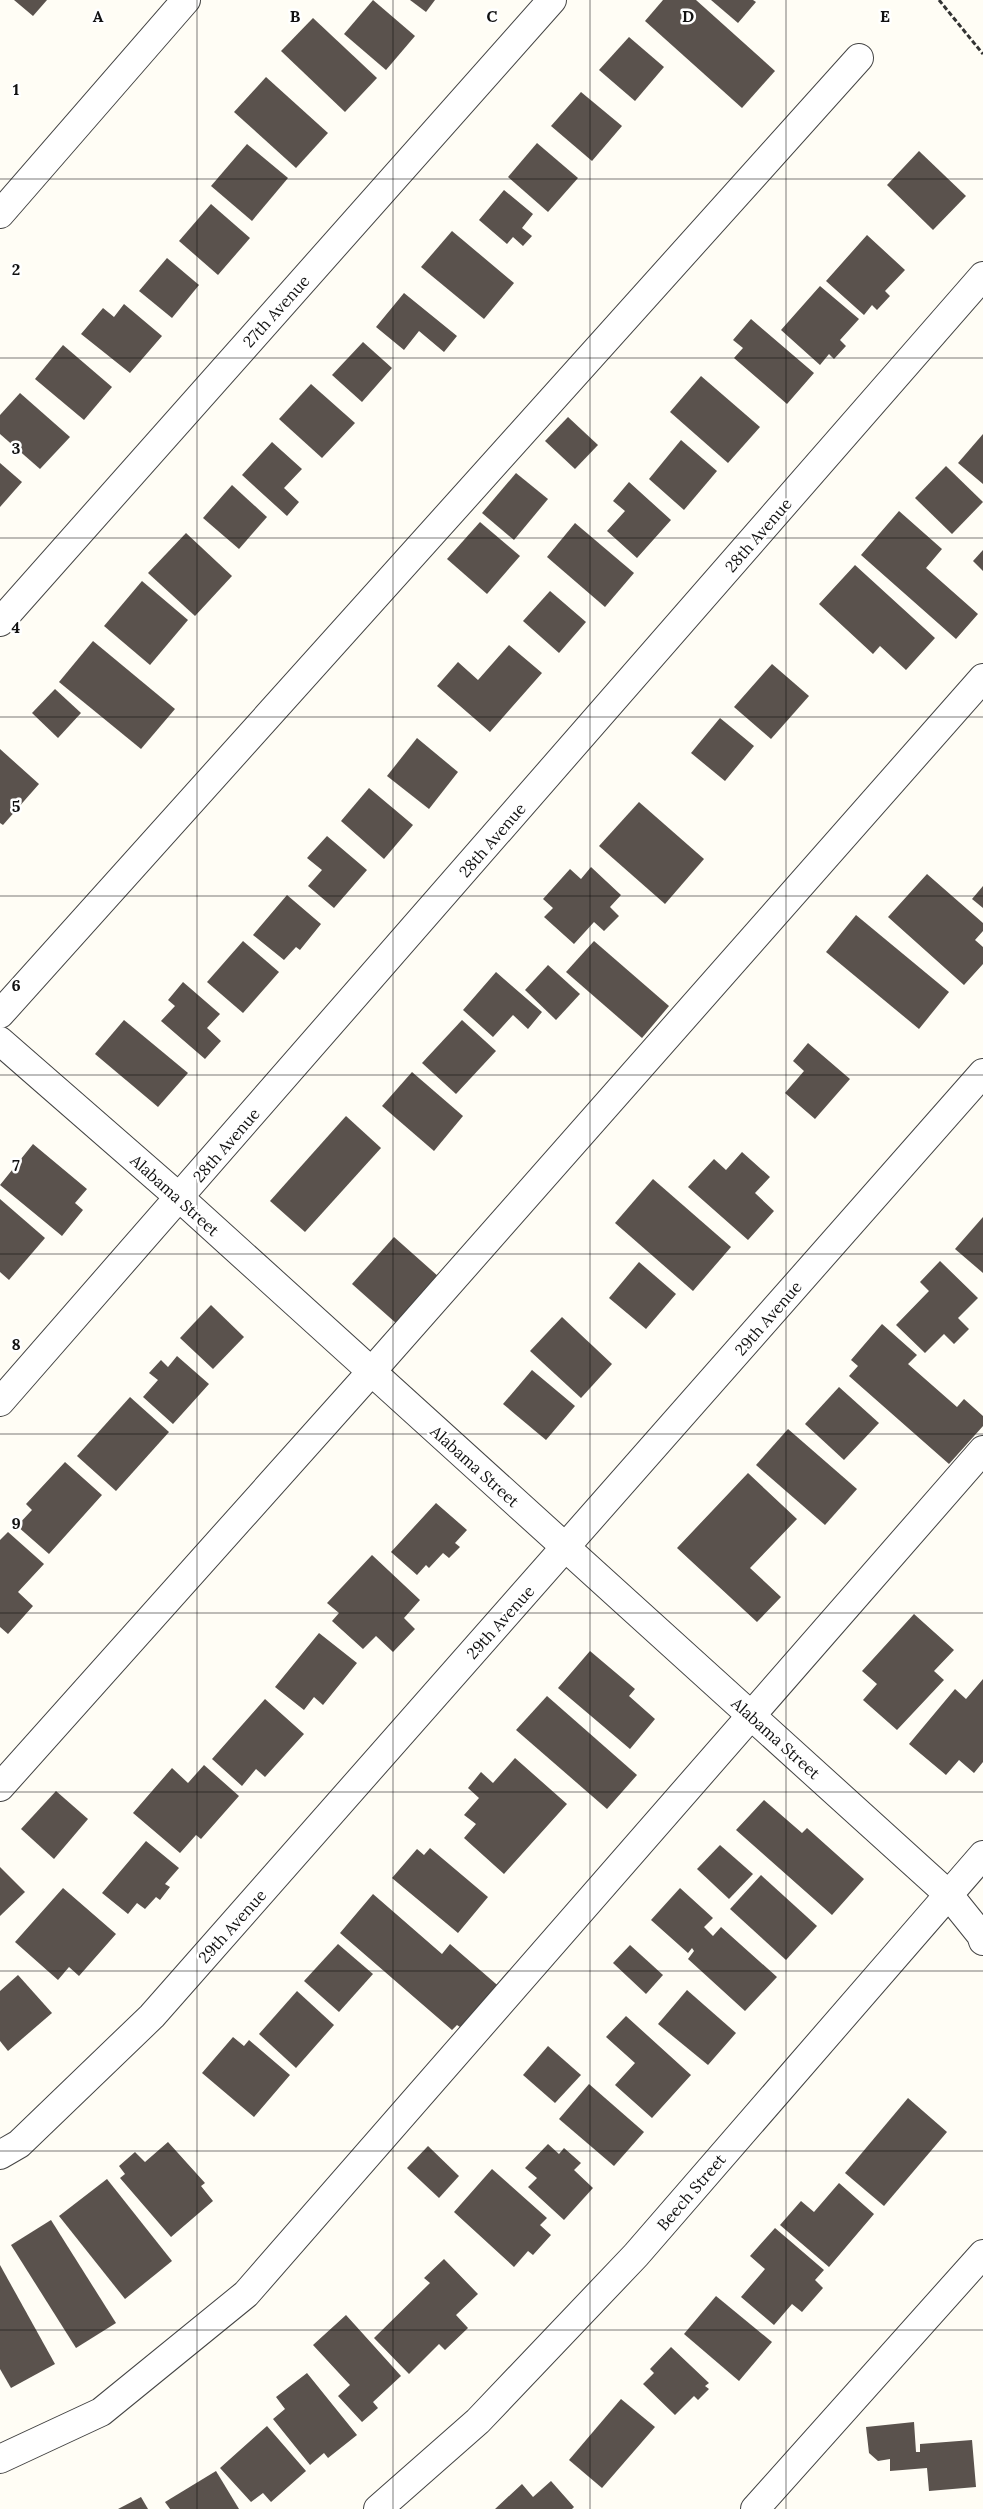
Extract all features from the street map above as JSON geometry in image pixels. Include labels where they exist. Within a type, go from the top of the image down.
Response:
[{"type":"street","points":[[0,214],[186,0]]},
{"type":"street","name":"27th Avenue","points":[[0,622],[552,0]]},
{"type":"street","points":[[0,1014],[859,58]]},
{"type":"street","name":"28th Avenue","points":[[0,1402],[983,276]]},
{"type":"street","points":[[0,1788],[371,1372],[983,678]]},
{"type":"street","name":"Alabama Street","points":[[0,1041],[180,1198],[948,1894],[983,1941]]},
{"type":"street","name":"29th Avenue","points":[[0,2154],[19,2144],[152,2016],[983,1073]]},
{"type":"street","points":[[0,2459],[101,2412],[246,2294],[983,1450]]},
{"type":"street","name":"Beech Street","points":[[378,2509],[478,2421],[636,2255],[983,1855]]},
{"type":"street","points":[[755,2509],[983,2254]]},
{"type":"path","points":[[939,0],[983,54]]},
{"type":"building","points":[[14,0],[47,0],[33,16]]},
{"type":"building","points":[[373,0],[415,36],[386,70],[344,34]]},
{"type":"building","points":[[410,0],[435,0],[426,12]]},
{"type":"building","points":[[663,0],[696,0],[775,71],[742,108],[645,21]]},
{"type":"building","points":[[711,0],[753,0],[756,2],[738,23]]},
{"type":"building","points":[[313,18],[377,78],[345,112],[281,51]]},
{"type":"building","points":[[629,37],[664,67],[635,101],[599,70]]},
{"type":"building","points":[[266,77],[328,133],[296,168],[234,112]]},
{"type":"building","points":[[581,92],[622,126],[592,161],[551,126]]},
{"type":"building","points":[[537,143],[578,178],[548,212],[508,177]]},
{"type":"building","points":[[247,144],[288,178],[252,221],[211,186]]},
{"type":"building","points":[[919,151],[966,196],[933,230],[887,185]]},
{"type":"building","points":[[504,190],[533,214],[522,228],[532,236],[523,246],[513,237],[507,244],[479,220]]},
{"type":"building","points":[[211,204],[250,238],[218,275],[179,241]]},
{"type":"building","points":[[452,231],[514,283],[484,319],[421,267]]},
{"type":"building","points":[[867,235],[905,270],[885,291],[890,296],[877,310],[872,305],[864,315],[826,281]]},
{"type":"building","points":[[167,258],[199,285],[172,318],[139,291]]},
{"type":"building","points":[[820,286],[859,319],[840,340],[846,346],[834,359],[829,354],[820,365],[781,330]]},
{"type":"building","points":[[404,293],[457,336],[444,352],[419,331],[404,350],[376,327]]},
{"type":"building","points":[[124,304],[162,336],[130,373],[81,334],[103,308],[114,317]]},
{"type":"building","points":[[751,319],[814,373],[787,404],[734,358],[743,348],[733,340]]},
{"type":"building","points":[[363,342],[392,368],[362,402],[332,375]]},
{"type":"building","points":[[63,345],[112,387],[84,420],[35,379]]},
{"type":"building","points":[[701,376],[760,427],[728,463],[670,412]]},
{"type":"building","points":[[311,384],[355,423],[322,458],[279,419]]},
{"type":"building","points":[[20,393],[70,437],[40,469],[0,434],[0,415]]},
{"type":"building","points":[[568,417],[598,445],[575,469],[545,441]]},
{"type":"building","points":[[983,434],[983,484],[958,463]]},
{"type":"building","points":[[681,440],[717,471],[684,510],[649,479]]},
{"type":"building","points":[[272,442],[302,469],[284,488],[299,502],[287,516],[242,475]]},
{"type":"building","points":[[0,463],[22,482],[0,507]]},
{"type":"building","points":[[946,466],[983,502],[952,534],[915,498]]},
{"type":"building","points":[[516,473],[548,499],[514,540],[482,513]]},
{"type":"building","points":[[629,482],[671,520],[637,558],[607,531],[625,511],[613,501]]},
{"type":"building","points":[[232,485],[267,517],[239,549],[203,518]]},
{"type":"building","points":[[899,511],[942,549],[926,568],[978,614],[956,639],[861,555]]},
{"type":"building","points":[[480,522],[520,556],[487,594],[447,559]]},
{"type":"building","points":[[575,523],[634,573],[605,607],[547,557]]},
{"type":"building","points":[[186,533],[232,576],[195,616],[148,573]]},
{"type":"building","points":[[983,550],[983,571],[973,561]]},
{"type":"building","points":[[855,565],[935,638],[906,670],[880,646],[873,654],[819,604]]},
{"type":"building","points":[[142,581],[188,620],[150,665],[104,626]]},
{"type":"building","points":[[550,591],[586,622],[559,653],[523,621]]},
{"type":"building","points":[[93,641],[175,709],[141,749],[59,682]]},
{"type":"building","points":[[509,645],[542,673],[490,732],[437,686],[458,662],[478,680]]},
{"type":"building","points":[[772,664],[809,696],[771,739],[734,707]]},
{"type":"building","points":[[55,689],[81,713],[58,738],[32,713]]},
{"type":"building","points":[[720,718],[754,746],[725,781],[691,753]]},
{"type":"building","points":[[417,738],[458,772],[429,809],[387,776]]},
{"type":"building","points":[[0,749],[39,784],[3,825],[0,823]]},
{"type":"building","points":[[369,788],[413,825],[384,859],[341,821]]},
{"type":"building","points":[[639,802],[704,859],[665,904],[599,846]]},
{"type":"building","points":[[327,836],[367,870],[334,908],[308,886],[322,870],[307,858]]},
{"type":"building","points":[[591,867],[621,895],[610,907],[619,916],[604,931],[594,922],[574,944],[544,917],[553,908],[543,899],[570,869],[581,879]]},
{"type":"building","points":[[927,874],[983,923],[983,931],[975,940],[983,947],[983,964],[964,985],[888,917]]},
{"type":"building","points":[[983,886],[983,908],[972,899]]},
{"type":"building","points":[[287,895],[321,924],[300,950],[296,947],[284,960],[253,935]]},
{"type":"building","points":[[856,915],[949,992],[919,1029],[826,952]]},
{"type":"building","points":[[243,941],[279,972],[243,1013],[207,982]]},
{"type":"building","points":[[594,941],[669,1006],[642,1038],[566,972]]},
{"type":"building","points":[[548,965],[580,994],[556,1020],[525,990]]},
{"type":"building","points":[[496,972],[542,1012],[528,1029],[513,1015],[493,1037],[463,1010]]},
{"type":"building","points":[[183,982],[220,1014],[207,1028],[221,1041],[205,1059],[161,1021],[175,1006],[168,1000]]},
{"type":"building","points":[[124,1020],[188,1073],[158,1107],[95,1054]]},
{"type":"building","points":[[462,1020],[496,1051],[456,1094],[422,1063]]},
{"type":"building","points":[[808,1043],[850,1079],[815,1119],[785,1093],[804,1071],[793,1061]]},
{"type":"building","points":[[412,1072],[463,1116],[434,1151],[382,1106]]},
{"type":"building","points":[[346,1116],[381,1148],[305,1232],[270,1201]]},
{"type":"building","points":[[33,1144],[87,1189],[75,1203],[83,1210],[62,1236],[0,1185]]},
{"type":"building","points":[[742,1152],[770,1177],[755,1193],[774,1211],[748,1240],[688,1187],[714,1159],[726,1170]]},
{"type":"building","points":[[653,1179],[731,1247],[693,1291],[615,1223]]},
{"type":"building","points":[[0,1199],[45,1238],[9,1280],[0,1272]]},
{"type":"building","points":[[983,1217],[983,1273],[955,1249]]},
{"type":"building","points":[[394,1237],[439,1277],[397,1324],[352,1284]]},
{"type":"building","points":[[940,1261],[978,1298],[958,1318],[969,1329],[954,1344],[944,1334],[925,1353],[896,1325],[929,1291],[920,1282]]},
{"type":"building","points":[[639,1262],[676,1294],[646,1329],[609,1298]]},
{"type":"building","points":[[211,1305],[244,1337],[213,1369],[180,1338]]},
{"type":"building","points":[[562,1317],[612,1364],[581,1398],[530,1351]]},
{"type":"building","points":[[882,1324],[917,1355],[908,1364],[957,1407],[964,1399],[983,1416],[983,1426],[949,1464],[849,1376],[858,1366],[851,1360]]},
{"type":"building","points":[[177,1356],[209,1384],[173,1424],[143,1397],[158,1380],[149,1373],[161,1360],[168,1367]]},
{"type":"building","points":[[532,1370],[575,1406],[546,1440],[503,1404]]},
{"type":"building","points":[[839,1387],[879,1423],[844,1460],[805,1424]]},
{"type":"building","points":[[130,1397],[169,1432],[116,1491],[77,1456]]},
{"type":"building","points":[[788,1429],[857,1489],[825,1525],[756,1465]]},
{"type":"building","points":[[65,1462],[102,1495],[49,1554],[17,1526],[32,1510],[26,1504]]},
{"type":"building","points":[[748,1473],[797,1519],[750,1568],[781,1597],[757,1622],[677,1548]]},
{"type":"building","points":[[436,1503],[467,1530],[455,1543],[460,1547],[449,1558],[443,1553],[429,1568],[426,1565],[417,1575],[391,1552]]},
{"type":"building","points":[[8,1532],[44,1564],[18,1592],[33,1606],[8,1634],[0,1627],[0,1540]]},
{"type":"building","points":[[372,1555],[420,1600],[404,1618],[415,1629],[393,1652],[376,1636],[363,1649],[332,1621],[339,1613],[327,1603]]},
{"type":"building","points":[[914,1614],[954,1650],[934,1671],[944,1680],[897,1730],[863,1700],[877,1684],[862,1671]]},
{"type":"building","points":[[319,1633],[357,1663],[323,1705],[314,1697],[304,1710],[275,1687]]},
{"type":"building","points":[[590,1651],[635,1689],[629,1696],[655,1719],[630,1749],[558,1688]]},
{"type":"building","points":[[983,1679],[983,1762],[974,1773],[959,1760],[946,1775],[909,1744],[955,1689],[966,1699]]},
{"type":"building","points":[[547,1696],[637,1775],[607,1809],[516,1730]]},
{"type":"building","points":[[265,1699],[304,1734],[265,1777],[256,1769],[242,1786],[212,1759]]},
{"type":"building","points":[[515,1758],[567,1804],[504,1874],[464,1838],[476,1824],[464,1815],[479,1798],[468,1788],[481,1772],[493,1783]]},
{"type":"building","points":[[204,1765],[239,1796],[201,1839],[196,1835],[180,1853],[133,1813],[172,1768],[188,1783]]},
{"type":"building","points":[[56,1791],[88,1819],[54,1859],[21,1829]]},
{"type":"building","points":[[764,1800],[802,1833],[807,1828],[864,1879],[832,1915],[736,1830]]},
{"type":"building","points":[[146,1841],[179,1868],[165,1884],[170,1887],[160,1900],[156,1897],[145,1909],[137,1903],[128,1914],[102,1893]]},
{"type":"building","points":[[720,1845],[753,1874],[729,1899],[697,1869]]},
{"type":"building","points":[[430,1848],[488,1897],[458,1933],[392,1878],[417,1849],[424,1855]]},
{"type":"building","points":[[0,1867],[25,1892],[0,1916]]},
{"type":"building","points":[[761,1875],[817,1926],[786,1960],[730,1909]]},
{"type":"building","points":[[63,1888],[116,1934],[79,1976],[69,1967],[58,1980],[15,1942]]},
{"type":"building","points":[[680,1888],[713,1918],[704,1927],[713,1936],[721,1927],[777,1977],[745,2011],[688,1959],[694,1951],[692,1948],[688,1953],[651,1920]]},
{"type":"building","points":[[373,1894],[442,1954],[450,1944],[503,1990],[466,2031],[457,2025],[452,2030],[340,1933]]},
{"type":"building","points":[[338,1944],[373,1974],[339,2012],[304,1981]]},
{"type":"building","points":[[630,1945],[663,1975],[646,1994],[613,1963]]},
{"type":"building","points":[[18,1975],[52,2013],[8,2051],[0,2041],[0,1991]]},
{"type":"building","points":[[687,1990],[736,2033],[708,2065],[658,2024]]},
{"type":"building","points":[[297,1991],[334,2025],[296,2068],[259,2034]]},
{"type":"building","points":[[626,2016],[691,2075],[652,2118],[615,2085],[635,2063],[606,2037]]},
{"type":"building","points":[[233,2037],[244,2046],[249,2040],[290,2075],[254,2117],[202,2073]]},
{"type":"building","points":[[548,2046],[581,2075],[555,2103],[523,2075]]},
{"type":"building","points":[[589,2084],[644,2132],[614,2166],[559,2119]]},
{"type":"building","points":[[908,2098],[947,2132],[884,2206],[845,2173]]},
{"type":"building","points":[[168,2142],[205,2183],[201,2186],[213,2201],[171,2237],[120,2178],[125,2174],[119,2166],[135,2152],[145,2162]]},
{"type":"building","points":[[548,2144],[559,2154],[564,2148],[581,2163],[574,2170],[593,2188],[564,2220],[528,2187],[537,2178],[525,2168]]},
{"type":"building","points":[[428,2146],[459,2176],[439,2198],[407,2168]]},
{"type":"building","points":[[492,2169],[547,2218],[540,2225],[551,2235],[533,2255],[528,2251],[514,2267],[454,2212]]},
{"type":"building","points":[[107,2179],[172,2261],[125,2299],[59,2216]]},
{"type":"building","points":[[839,2183],[874,2214],[829,2267],[780,2225],[801,2201],[814,2212]]},
{"type":"building","points":[[51,2220],[116,2323],[76,2348],[11,2245]]},
{"type":"building","points":[[775,2228],[824,2270],[815,2280],[823,2288],[802,2312],[792,2304],[774,2325],[741,2297],[765,2269],[750,2256]]},
{"type":"building","points":[[444,2259],[478,2294],[456,2315],[468,2328],[445,2350],[439,2344],[409,2374],[374,2338],[430,2283],[424,2278]]},
{"type":"building","points":[[0,2265],[55,2364],[11,2388],[0,2369]]},
{"type":"building","points":[[716,2296],[772,2342],[739,2381],[684,2334]]},
{"type":"building","points":[[346,2315],[401,2376],[373,2402],[378,2408],[362,2422],[338,2396],[350,2385],[313,2345]]},
{"type":"building","points":[[671,2347],[709,2383],[705,2386],[709,2389],[698,2400],[694,2396],[675,2415],[643,2384],[654,2373],[650,2369]]},
{"type":"building","points":[[307,2373],[357,2435],[328,2458],[324,2453],[310,2465],[273,2419],[285,2409],[276,2397]]},
{"type":"building","points":[[621,2399],[655,2427],[602,2488],[569,2460]]},
{"type":"building","points":[[914,2422],[916,2452],[920,2452],[920,2444],[972,2440],[976,2487],[929,2491],[927,2468],[890,2471],[890,2459],[878,2461],[869,2453],[866,2427]]},
{"type":"building","points":[[267,2426],[306,2471],[271,2502],[263,2493],[251,2502],[220,2468]]},
{"type":"building","points":[[216,2471],[239,2509],[170,2509],[165,2502]]},
{"type":"building","points":[[551,2481],[574,2507],[572,2509],[495,2509],[522,2484],[533,2497]]},
{"type":"building","points":[[141,2497],[148,2509],[118,2509]]}]
